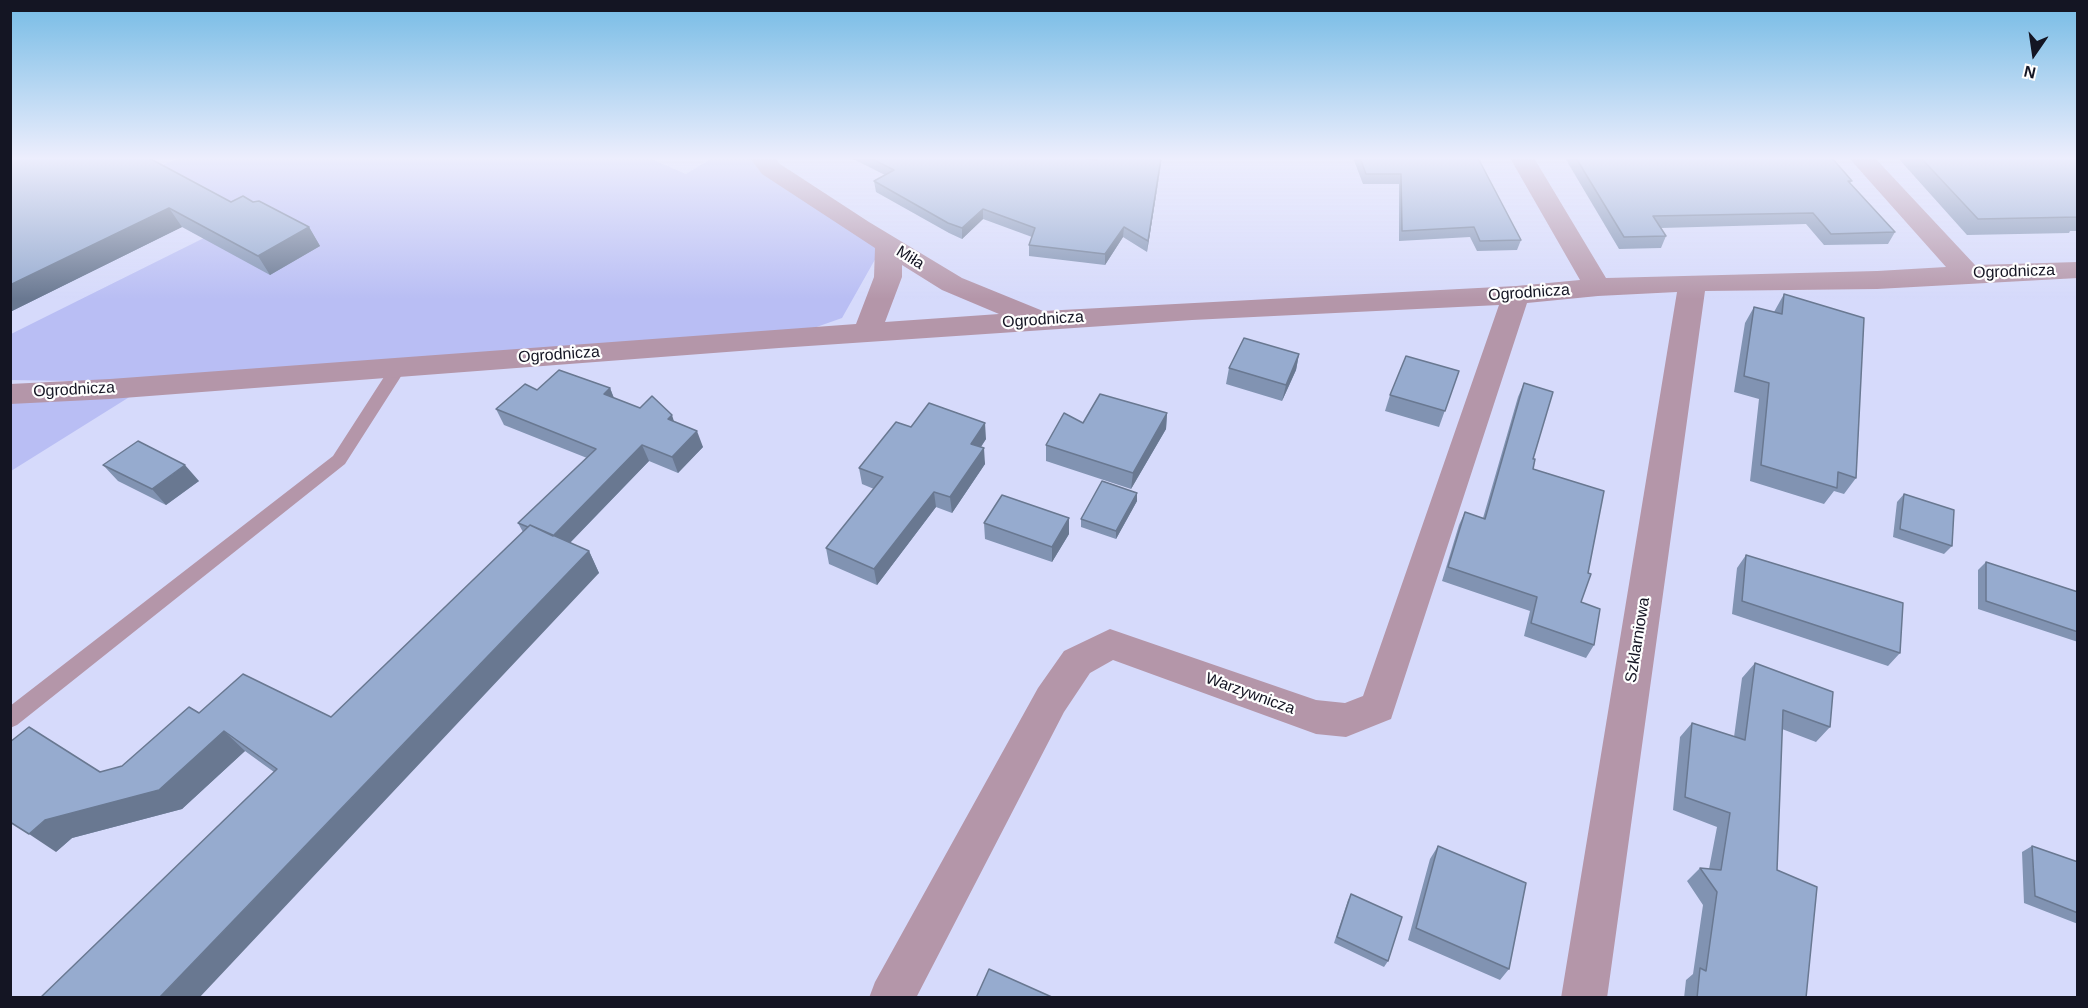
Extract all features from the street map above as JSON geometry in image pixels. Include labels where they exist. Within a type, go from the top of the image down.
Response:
[{"type":"street","name":"Miła","points":[[827,205],[952,284],[1038,321]]},
{"type":"street","points":[[1550,205],[1598,287]]},
{"type":"street","points":[[1904,205],[1968,274]]},
{"type":"street","points":[[867,332],[888,277],[888,244]]},
{"type":"street","name":"Ogrodnicza","points":[[10,394],[867,332],[1516,295],[1598,287],[1877,280],[2078,270]]},
{"type":"street","name":"Szklarniowa","points":[[1584,998],[1692,283]]},
{"type":"street","name":"Warzywnicza","points":[[891,998],[1051,700],[1077,662],[1110,644],[1316,717],[1346,720],[1378,707],[1516,295]]},
{"type":"lane","points":[[10,719],[339,460],[399,367]]},
{"type":"shaded area","points":[[200,205],[831,205],[886,240],[842,318],[808,330],[126,382],[11,380],[11,334],[224,228]]},
{"type":"shaded area","points":[[147,386],[11,471],[11,394]]},
{"type":"building","points":[[10,205],[267,205],[309,227],[258,256],[169,208],[10,285]]},
{"type":"building","points":[[916,205],[1154,205],[1148,241],[1124,227],[1105,254],[1029,245],[1035,228],[983,209],[962,228],[948,223]]},
{"type":"building","points":[[1402,205],[1503,205],[1521,240],[1480,241],[1474,227],[1402,231]]},
{"type":"building","points":[[1605,205],[1870,205],[1895,232],[1831,234],[1813,213],[1653,216],[1666,236],[1624,237]]},
{"type":"building","points":[[1965,205],[2078,205],[2078,217],[1978,219]]},
{"type":"building","points":[[1784,294],[1864,318],[1856,478],[1838,472],[1837,488],[1761,465],[1769,383],[1744,376],[1754,307],[1782,314]]},
{"type":"building","points":[[1244,338],[1299,354],[1286,385],[1229,368]]},
{"type":"building","points":[[1406,356],[1459,371],[1445,411],[1390,395]]},
{"type":"building","points":[[559,370],[610,388],[604,394],[640,408],[652,396],[672,415],[668,419],[697,431],[672,457],[642,445],[553,536],[530,525],[528,527],[518,523],[596,449],[496,409],[525,384],[537,390]]},
{"type":"building","points":[[1524,383],[1553,392],[1533,459],[1535,459],[1533,469],[1604,491],[1588,573],[1591,574],[1581,602],[1600,609],[1594,645],[1531,623],[1537,597],[1448,567],[1465,512],[1485,519]]},
{"type":"building","points":[[1100,394],[1167,413],[1133,473],[1046,445],[1064,413],[1083,423]]},
{"type":"building","points":[[929,403],[985,423],[971,444],[984,448],[950,497],[934,492],[874,569],[826,548],[883,477],[859,468],[896,422],[911,427]]},
{"type":"building","points":[[138,441],[185,465],[152,489],[103,465]]},
{"type":"building","points":[[1102,481],[1137,493],[1116,531],[1081,519]]},
{"type":"building","points":[[1904,494],[1954,510],[1952,546],[1900,529]]},
{"type":"building","points":[[1002,495],[1069,518],[1052,547],[984,523]]},
{"type":"building","points":[[530,525],[589,551],[159,998],[40,998],[277,769],[224,731],[159,790],[45,820],[29,834],[10,822],[10,742],[29,727],[100,772],[122,766],[189,707],[199,713],[243,674],[331,717]]},
{"type":"building","points":[[1746,555],[1903,603],[1900,653],[1742,601]]},
{"type":"building","points":[[1986,562],[2078,592],[2078,632],[1986,601]]},
{"type":"building","points":[[1755,663],[1833,692],[1830,727],[1783,710],[1777,870],[1817,887],[1806,998],[1697,998],[1700,968],[1706,971],[1717,892],[1700,868],[1721,870],[1730,813],[1685,797],[1692,723],[1745,740]]},
{"type":"building","points":[[1438,846],[1526,883],[1509,969],[1416,928]]},
{"type":"building","points":[[2032,846],[2078,862],[2078,913],[2035,896]]},
{"type":"building","points":[[1351,894],[1402,917],[1388,961],[1337,937]]},
{"type":"building","points":[[989,969],[1054,998],[976,998]]}]
